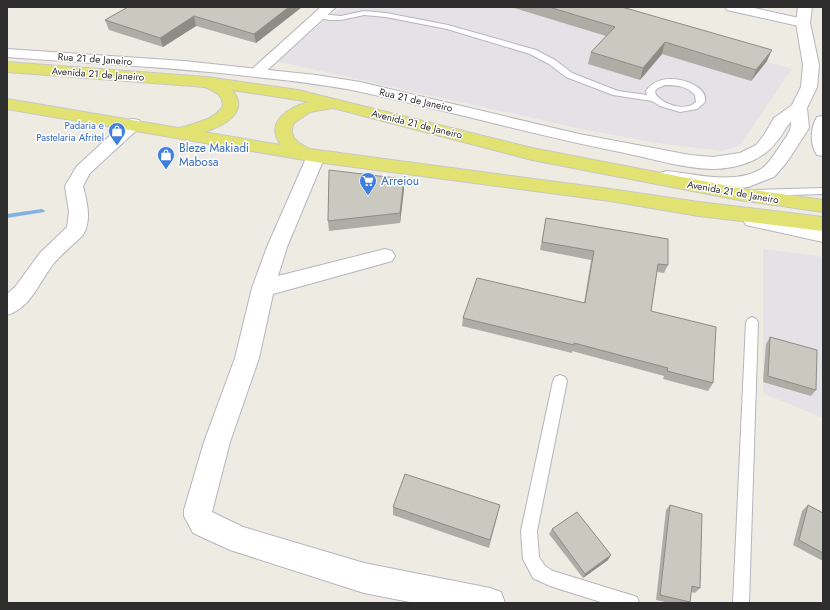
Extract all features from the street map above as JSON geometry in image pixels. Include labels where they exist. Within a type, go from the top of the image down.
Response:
[{"type":"main road","name":"Avenida 21 de Janeiro","points":[[7,67],[210,83],[298,95],[532,154],[739,194],[823,206]]},
{"type":"main road","points":[[176,132],[205,127],[217,121],[226,114],[231,106],[232,99],[228,92],[210,83]]},
{"type":"main road","name":"Avenida 21 de Janeiro","points":[[7,104],[311,155],[610,195],[699,209],[823,224]]},
{"type":"main road","points":[[311,155],[294,149],[286,142],[282,133],[284,124],[291,116],[315,105],[342,105]]},
{"type":"street","points":[[732,7],[803,23]]},
{"type":"street","points":[[624,172],[722,182],[748,181],[768,173],[781,158],[800,128],[799,108],[809,87],[811,65],[803,23],[805,7]]},
{"type":"street","points":[[257,72],[324,11]]},
{"type":"street","name":"Rua 21 de Janeiro","points":[[7,53],[257,72],[360,87],[579,138],[690,161],[731,161],[762,149],[772,137],[780,122],[799,108]]},
{"type":"street","points":[[823,121],[820,138],[823,151]]},
{"type":"street","points":[[7,307],[23,293],[47,258],[76,230],[79,212],[74,186],[83,170],[132,124]]},
{"type":"street","points":[[311,155],[263,288],[247,358],[217,442],[198,510],[198,516],[203,524],[240,540],[364,578],[490,603]]},
{"type":"street","points":[[699,209],[823,235]]},
{"type":"street","points":[[263,288],[385,256]]},
{"type":"lane","points":[[324,11],[336,18],[364,13],[386,15],[448,27],[533,52],[552,62],[569,74],[616,93],[654,99],[667,107],[684,109],[698,106],[701,102],[701,97],[694,88],[672,82],[664,82],[654,87],[651,94],[654,99]]},
{"type":"lane","points":[[739,194],[823,191]]},
{"type":"lane","points":[[741,603],[752,322]]},
{"type":"lane","points":[[560,381],[528,531],[531,559],[539,572],[550,578],[631,603]]},
{"type":"shaded area","points":[[341,7],[580,7],[792,69],[739,146],[721,151],[657,143],[582,129],[276,61]]},
{"type":"shaded area","points":[[763,249],[823,257],[823,418],[763,393]]},
{"type":"building","points":[[128,7],[289,7],[254,34],[194,16],[160,38],[105,20]]},
{"type":"building","points":[[549,7],[622,7],[772,50],[756,70],[665,42],[643,68],[591,52],[615,27]]},
{"type":"building","points":[[329,170],[404,179],[400,213],[328,221]]},
{"type":"building","points":[[546,218],[668,239],[668,265],[658,264],[651,311],[716,327],[713,383],[667,371],[668,368],[574,343],[574,345],[463,318],[477,278],[585,303],[594,251],[542,242]]},
{"type":"building","points":[[770,337],[817,350],[816,390],[768,376]]},
{"type":"building","points":[[405,474],[500,505],[490,540],[393,507]]},
{"type":"building","points":[[670,505],[702,514],[700,588],[692,586],[690,602],[660,595]]},
{"type":"building","points":[[808,505],[823,513],[823,553],[799,540]]},
{"type":"building","points":[[577,512],[611,555],[585,574],[552,529]]},
{"type":"waterway","points":[[7,216],[42,211]]},
{"type":"place","name":"Padaria e Pastelaria Afritel","points":[[117,146]]},
{"type":"place","name":"Bleze Makiadi Mabosa","points":[[166,170]]},
{"type":"place","name":"Arreiou","points":[[368,196]]}]
